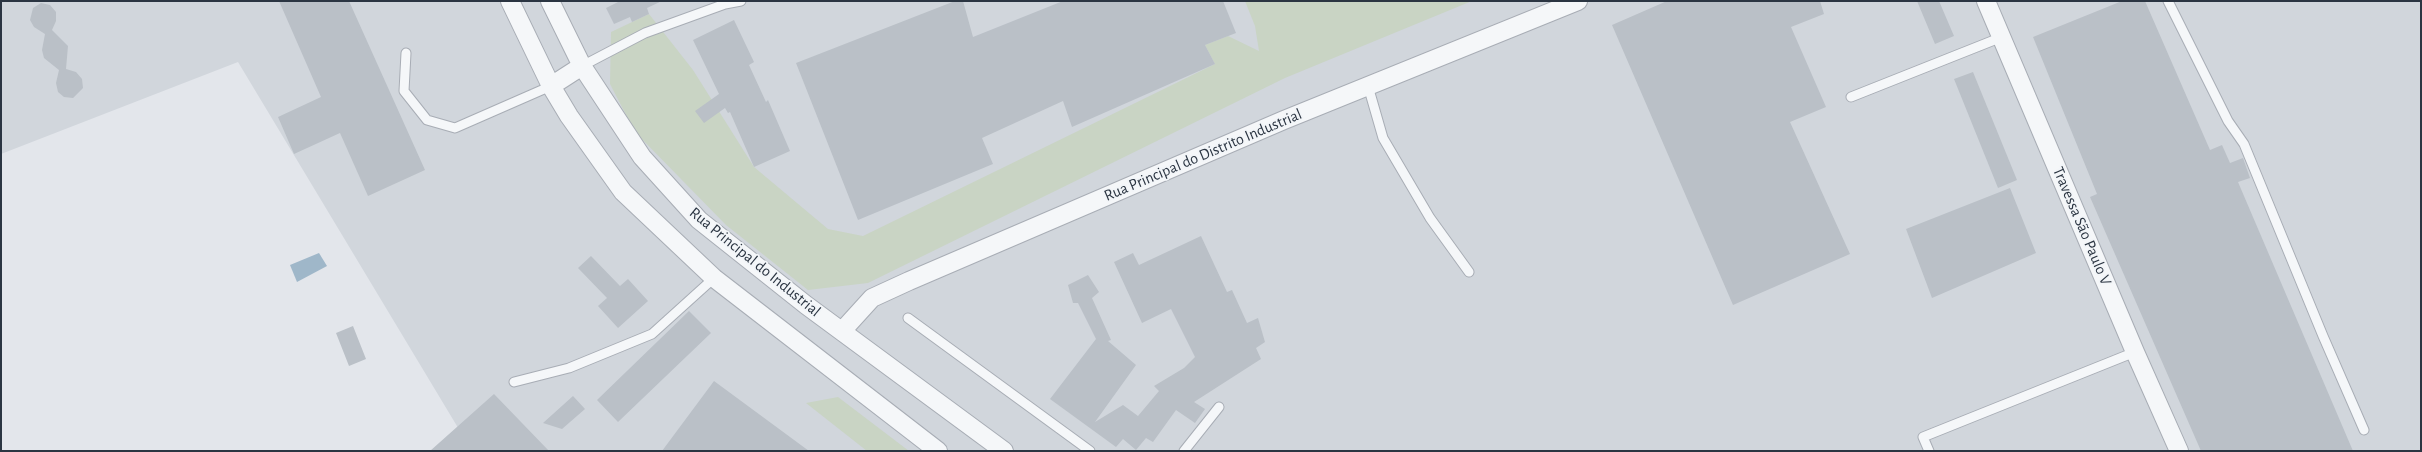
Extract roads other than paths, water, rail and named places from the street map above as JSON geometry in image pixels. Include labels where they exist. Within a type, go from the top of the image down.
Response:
[{"type":"street","points":[[510,1],[551,86],[569,116],[623,192],[714,278],[938,451]]},
{"type":"street","name":"Rua Principal do Industrial","points":[[550,1],[582,66],[642,157],[699,220],[842,331],[1004,451]]},
{"type":"street","name":"Rua Principal do Distrito Industrial","points":[[842,331],[872,298],[1284,120],[1578,1]]},
{"type":"street","name":"Travessa São Paulo V","points":[[1986,1],[2135,352],[2179,451]]},
{"type":"street","points":[[551,86],[582,66]]},
{"type":"lane","points":[[582,66],[645,33],[725,4],[741,1]]},
{"type":"lane","points":[[2168,1],[2228,121],[2244,144],[2323,336],[2364,430]]},
{"type":"lane","points":[[1851,97],[2002,37]]},
{"type":"lane","points":[[406,53],[404,91],[427,120],[455,128],[551,86]]},
{"type":"lane","points":[[1368,86],[1383,138],[1430,218],[1469,272]]},
{"type":"lane","points":[[514,382],[569,368],[652,334],[714,278]]},
{"type":"lane","points":[[908,318],[1090,451]]},
{"type":"lane","points":[[1928,451],[1923,437],[2135,352]]},
{"type":"lane","points":[[1184,451],[1219,407]]},
{"type":"water","points":[[319,253],[327,266],[297,282],[290,265]]}]
